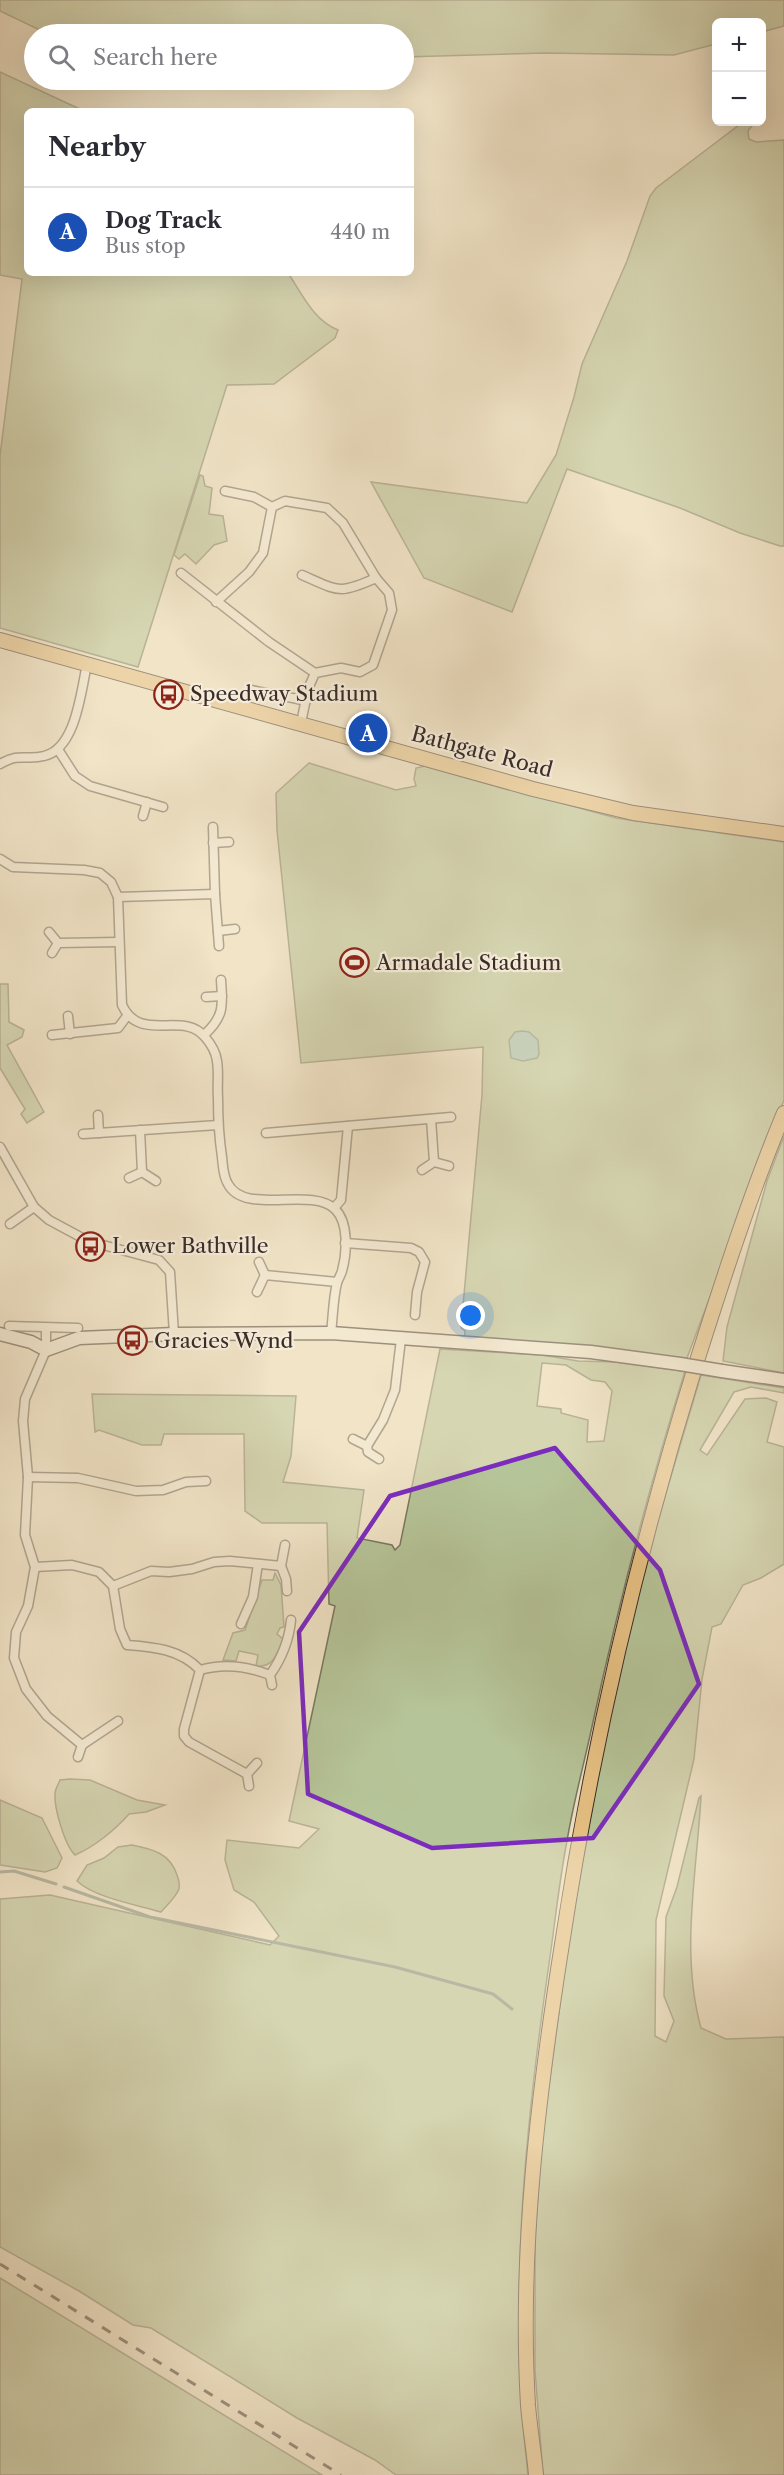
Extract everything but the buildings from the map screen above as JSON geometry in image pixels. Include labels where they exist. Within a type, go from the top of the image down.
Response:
[{"type":"main road","name":"Bathgate Road","points":[[0,640],[533,789],[633,813],[784,834]]},
{"type":"main road","points":[[536,2475],[528,2406],[528,2227],[550,2021],[572,1874],[600,1728],[631,1591],[659,1482],[720,1288],[784,1113]]},
{"type":"main road","points":[[5,1330],[46,1350],[79,1338],[174,1334],[331,1333],[591,1352],[784,1380]]},
{"type":"street","points":[[225,491],[254,497],[272,507]]},
{"type":"street","points":[[181,573],[268,642],[315,673],[341,668],[360,672],[373,665],[392,610],[389,593],[376,578],[343,523],[327,508],[285,501],[272,507]]},
{"type":"street","points":[[216,602],[249,572],[263,553],[272,507]]},
{"type":"street","points":[[302,575],[338,590],[353,588],[376,578]]},
{"type":"street","points":[[0,764],[12,757],[44,756],[59,751],[71,731],[87,664]]},
{"type":"street","points":[[301,723],[315,673]]},
{"type":"street","points":[[252,690],[277,697],[306,701]]},
{"type":"street","points":[[59,751],[75,776],[90,786],[164,807]]},
{"type":"street","points":[[143,816],[147,802]]},
{"type":"street","points":[[213,827],[219,946]]},
{"type":"street","points":[[213,843],[229,842]]},
{"type":"street","points":[[0,859],[13,867],[84,870],[100,873],[111,882],[118,897],[122,1005],[128,1017],[145,1026],[189,1026],[204,1035],[212,1047],[217,1060],[218,1125],[223,1171],[228,1186],[241,1195],[257,1200],[315,1200],[334,1208],[343,1222],[345,1243],[342,1271],[337,1282],[331,1333]]},
{"type":"street","points":[[118,897],[215,894]]},
{"type":"street","points":[[218,931],[235,929]]},
{"type":"street","points":[[49,932],[58,943]]},
{"type":"street","points":[[58,943],[119,942]]},
{"type":"street","points":[[52,953],[58,943]]},
{"type":"street","points":[[204,1035],[222,1012],[221,980]]},
{"type":"street","points":[[206,997],[222,996]]},
{"type":"street","points":[[68,1016],[70,1034]]},
{"type":"street","points":[[52,1035],[118,1028],[128,1017]]},
{"type":"street","points":[[98,1115],[99,1133]]},
{"type":"street","points":[[266,1133],[451,1117]]},
{"type":"street","points":[[431,1119],[434,1162]]},
{"type":"street","points":[[83,1134],[218,1125]]},
{"type":"street","points":[[334,1208],[341,1200],[348,1126]]},
{"type":"street","points":[[140,1130],[142,1172]]},
{"type":"street","points":[[0,1147],[34,1207],[65,1230],[88,1241],[159,1260],[170,1272],[174,1334]]},
{"type":"street","points":[[422,1170],[434,1162],[450,1166]]},
{"type":"street","points":[[129,1178],[142,1172]]},
{"type":"street","points":[[142,1172],[156,1181]]},
{"type":"street","points":[[10,1224],[34,1207]]},
{"type":"street","points":[[345,1243],[411,1248],[419,1252],[425,1262],[417,1292],[415,1316]]},
{"type":"street","points":[[257,1292],[265,1275],[259,1262]]},
{"type":"street","points":[[265,1275],[337,1282]]},
{"type":"street","points":[[46,1328],[46,1350],[25,1399],[23,1421],[28,1476],[25,1535],[34,1567],[28,1606],[16,1632],[14,1658],[26,1689],[47,1716],[82,1745]]},
{"type":"street","points":[[5,1330],[78,1328]]},
{"type":"street","points":[[379,1459],[368,1452],[367,1446],[383,1420],[396,1390],[401,1339]]},
{"type":"street","points":[[352,1439],[367,1446]]},
{"type":"street","points":[[28,1476],[78,1478],[136,1491],[163,1490],[186,1482],[206,1481]]},
{"type":"street","points":[[285,1545],[281,1566],[286,1579],[287,1591]]},
{"type":"street","points":[[113,1586],[151,1571],[169,1572],[192,1569],[214,1562],[281,1566]]},
{"type":"street","points":[[34,1567],[72,1564],[99,1572],[113,1586],[120,1629],[127,1645],[157,1647],[166,1650],[192,1661],[200,1670]]},
{"type":"street","points":[[241,1624],[253,1597],[258,1564]]},
{"type":"street","points":[[272,1685],[270,1675],[279,1662],[289,1638],[291,1620]]},
{"type":"street","points":[[200,1670],[217,1665],[234,1666],[270,1675]]},
{"type":"street","points":[[200,1670],[184,1736],[189,1742],[247,1774]]},
{"type":"street","points":[[78,1757],[82,1745],[118,1721]]},
{"type":"street","points":[[249,1786],[247,1774],[257,1762]]},
{"type":"highlighted area","points":[[555,1448],[660,1570],[699,1684],[593,1838],[432,1848],[308,1794],[299,1632],[390,1496]]},
{"type":"shaded area","points":[[0,0],[784,0],[784,26],[766,31],[766,18],[712,18],[712,45],[674,55],[546,53],[414,57],[414,24],[27,24],[0,11]]},
{"type":"shaded area","points":[[0,72],[24,83],[24,90],[39,90],[78,108],[24,108],[24,276],[290,276],[315,314],[338,330],[335,338],[274,384],[227,385],[138,667],[0,628],[0,456],[22,279],[0,275]]},
{"type":"shaded area","points":[[738,126],[752,126],[748,131],[749,139],[756,142],[784,140],[784,546],[740,533],[680,508],[567,469],[512,612],[424,578],[371,482],[527,503],[556,455],[582,364],[627,261],[650,196],[656,188]]},
{"type":"shaded area","points":[[200,475],[203,476],[205,486],[212,488],[209,514],[223,516],[227,541],[214,545],[196,564],[185,554],[179,559],[174,555]]},
{"type":"shaded area","points":[[309,763],[396,790],[416,786],[414,779],[416,768],[425,766],[616,818],[784,842],[784,1100],[687,1358],[464,1344],[465,1331],[461,1328],[482,1095],[483,1047],[301,1063],[277,830],[276,793]]},
{"type":"shaded area","points":[[0,984],[8,984],[9,1022],[24,1030],[22,1037],[7,1045],[44,1112],[27,1123],[21,1114],[25,1109],[0,1068]]},
{"type":"shaded area","points":[[515,1032],[529,1032],[538,1040],[537,1058],[523,1061],[511,1058],[509,1040]]},
{"type":"shaded area","points":[[784,1136],[784,1373],[723,1361],[727,1327],[767,1181]]},
{"type":"shaded area","points":[[440,1349],[542,1355],[578,1361],[616,1362],[685,1371],[658,1460],[622,1595],[572,1813],[559,1887],[532,2092],[522,2219],[519,2347],[528,2475],[396,2475],[375,2460],[297,2418],[151,2328],[133,2325],[79,2291],[0,2247],[0,1899],[50,1895],[270,1945],[279,1936],[254,1902],[234,1890],[225,1860],[227,1840],[299,1848],[319,1829],[289,1821],[335,1606],[329,1604],[327,1523],[262,1523],[245,1511],[244,1434],[164,1434],[161,1445],[142,1445],[99,1430],[95,1432],[92,1394],[296,1396],[291,1456],[283,1482],[364,1490],[357,1538],[392,1545],[395,1550],[400,1545]],"holes":[[[542,1363],[566,1365],[591,1380],[605,1382],[612,1391],[604,1441],[587,1442],[588,1420],[561,1413],[561,1409],[537,1406]]]},
{"type":"shaded area","points":[[701,1375],[784,1388],[784,1393],[751,1387],[734,1392],[700,1450],[707,1455],[745,1399],[766,1398],[777,1402],[767,1442],[784,1447],[784,1564],[761,1578],[743,1585],[721,1624],[712,1627],[702,1679],[694,1759],[656,1920],[655,2036],[666,2042],[674,2021],[664,1996],[666,1917],[677,1887],[701,1796],[691,1942],[695,2000],[701,2028],[726,2039],[784,2037],[784,2475],[543,2475],[535,2370],[535,2239],[542,2137],[571,1922],[609,1718],[647,1557]]},
{"type":"shaded area","points":[[275,1573],[281,1585],[284,1627],[280,1628],[277,1634],[283,1639],[277,1654],[271,1662],[262,1666],[256,1666],[258,1655],[239,1651],[236,1661],[223,1660],[233,1633],[245,1630],[262,1580],[273,1580]]},
{"type":"shaded area","points":[[60,1780],[90,1780],[137,1800],[165,1805],[146,1812],[129,1814],[104,1837],[75,1855],[64,1835],[55,1800]]},
{"type":"shaded area","points":[[0,1800],[42,1818],[62,1858],[57,1868],[45,1872],[0,1865]]},
{"type":"shaded area","points":[[132,1845],[159,1853],[174,1868],[179,1880],[179,1889],[161,1912],[94,1892],[77,1881],[87,1865],[104,1858],[118,1847]]},
{"type":"shaded area","points":[[0,2278],[322,2475],[0,2475]]},
{"type":"waterway","points":[[0,1872],[14,1871],[56,1884]]},
{"type":"waterway","points":[[64,1887],[150,1917],[395,1967],[493,1994],[512,2009]]},
{"type":"railway","points":[[0,2264],[341,2475]]},
{"type":"place","name":"Speedway Stadium","points":[[169,694]]},
{"type":"place","name":"Dog Track","points":[[368,733]]},
{"type":"place","name":"Armadale Stadium","points":[[355,963]]},
{"type":"place","name":"Lower Bathville","points":[[91,1246]]},
{"type":"place","name":"Gracies Wynd","points":[[133,1341]]}]
